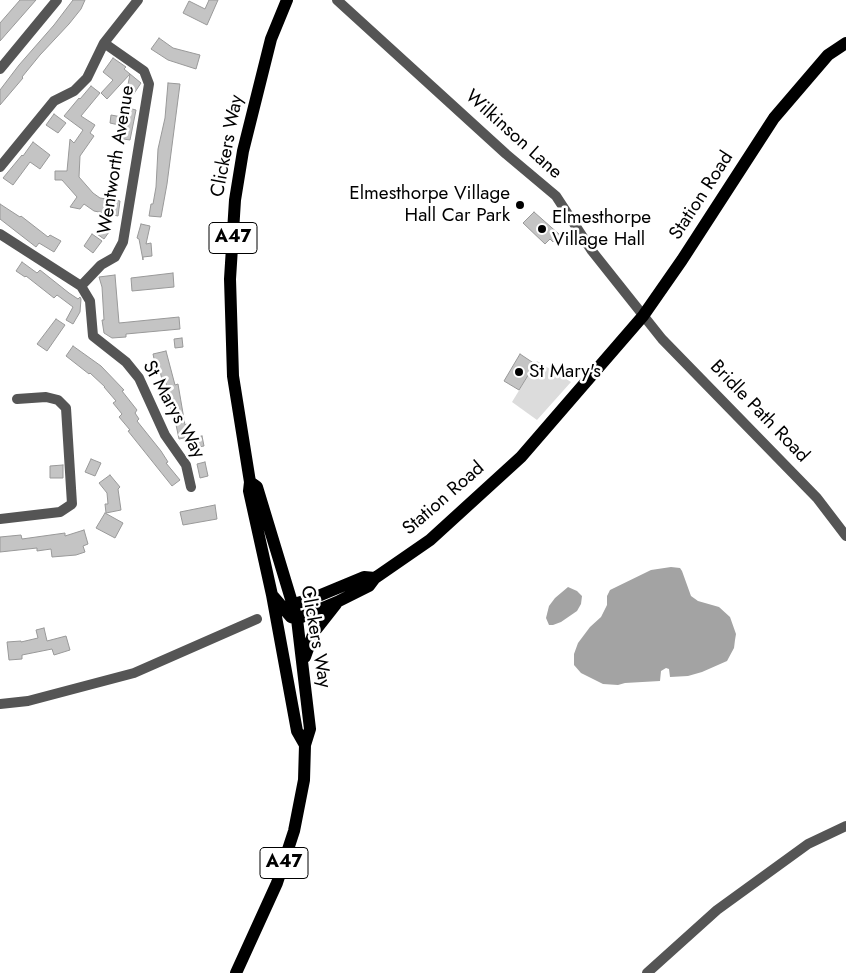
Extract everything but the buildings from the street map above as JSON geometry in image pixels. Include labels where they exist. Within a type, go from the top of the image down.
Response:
[{"type":"main road","name":"Clickers Way","points":[[287,0],[271,39],[243,150],[234,210],[230,279],[233,376],[250,482],[249,491],[272,595],[297,731],[306,745]]},
{"type":"main road","name":"Station Road","points":[[293,612],[337,602],[369,586],[375,578],[430,540],[521,458],[643,316],[682,260],[774,118],[828,55],[846,44]]},
{"type":"main road","name":"Clickers Way","points":[[236,973],[277,883],[294,831],[304,780],[306,745],[310,729],[303,662],[293,612],[256,487],[250,482]]},
{"type":"main road","name":"Station Road","points":[[293,612],[312,599],[364,577],[375,578]]},
{"type":"main road","points":[[272,595],[293,612],[282,649]]},
{"type":"main road","points":[[303,662],[314,632],[337,602]]},
{"type":"street","points":[[0,69],[57,0]]},
{"type":"street","points":[[0,167],[54,101],[74,91],[87,78],[104,42],[138,0]]},
{"type":"street","name":"Wilkinson Lane","points":[[337,0],[513,160],[556,196],[592,251],[643,316]]},
{"type":"street","name":"Wentworth Avenue","points":[[81,286],[101,265],[115,257],[123,242],[149,84],[144,71],[104,42]]},
{"type":"street","points":[[0,234],[81,286]]},
{"type":"street","name":"St Marys Way","points":[[81,286],[90,301],[93,336],[126,362],[139,378],[165,435],[186,465],[191,487]]},
{"type":"street","name":"Bridle Path Road","points":[[643,316],[817,498],[846,536]]},
{"type":"street","points":[[0,519],[60,512],[72,504],[66,408],[58,400],[46,397],[17,399]]},
{"type":"street","points":[[0,704],[28,701],[134,673],[257,619]]},
{"type":"street","points":[[648,973],[717,910],[808,844],[846,826]]},
{"type":"shaded area","points":[[537,361],[571,382],[537,420],[512,402]]},
{"type":"shaded area","points":[[671,567],[680,568],[691,596],[698,601],[719,607],[730,617],[736,634],[734,648],[727,661],[688,676],[670,677],[669,669],[666,668],[661,671],[660,681],[618,685],[603,684],[581,673],[574,665],[574,654],[578,643],[590,627],[601,617],[607,605],[607,596],[610,590],[651,570]]},
{"type":"shaded area","points":[[568,587],[577,591],[582,596],[581,604],[577,611],[561,622],[549,625],[546,618],[549,606]]},
{"type":"place","name":"Elmesthorpe Village Hall Car Park","points":[[520,205]]},
{"type":"place","name":"Elmesthorpe Village Hall","points":[[542,229]]},
{"type":"place","name":"St Mary's","points":[[519,372]]}]
